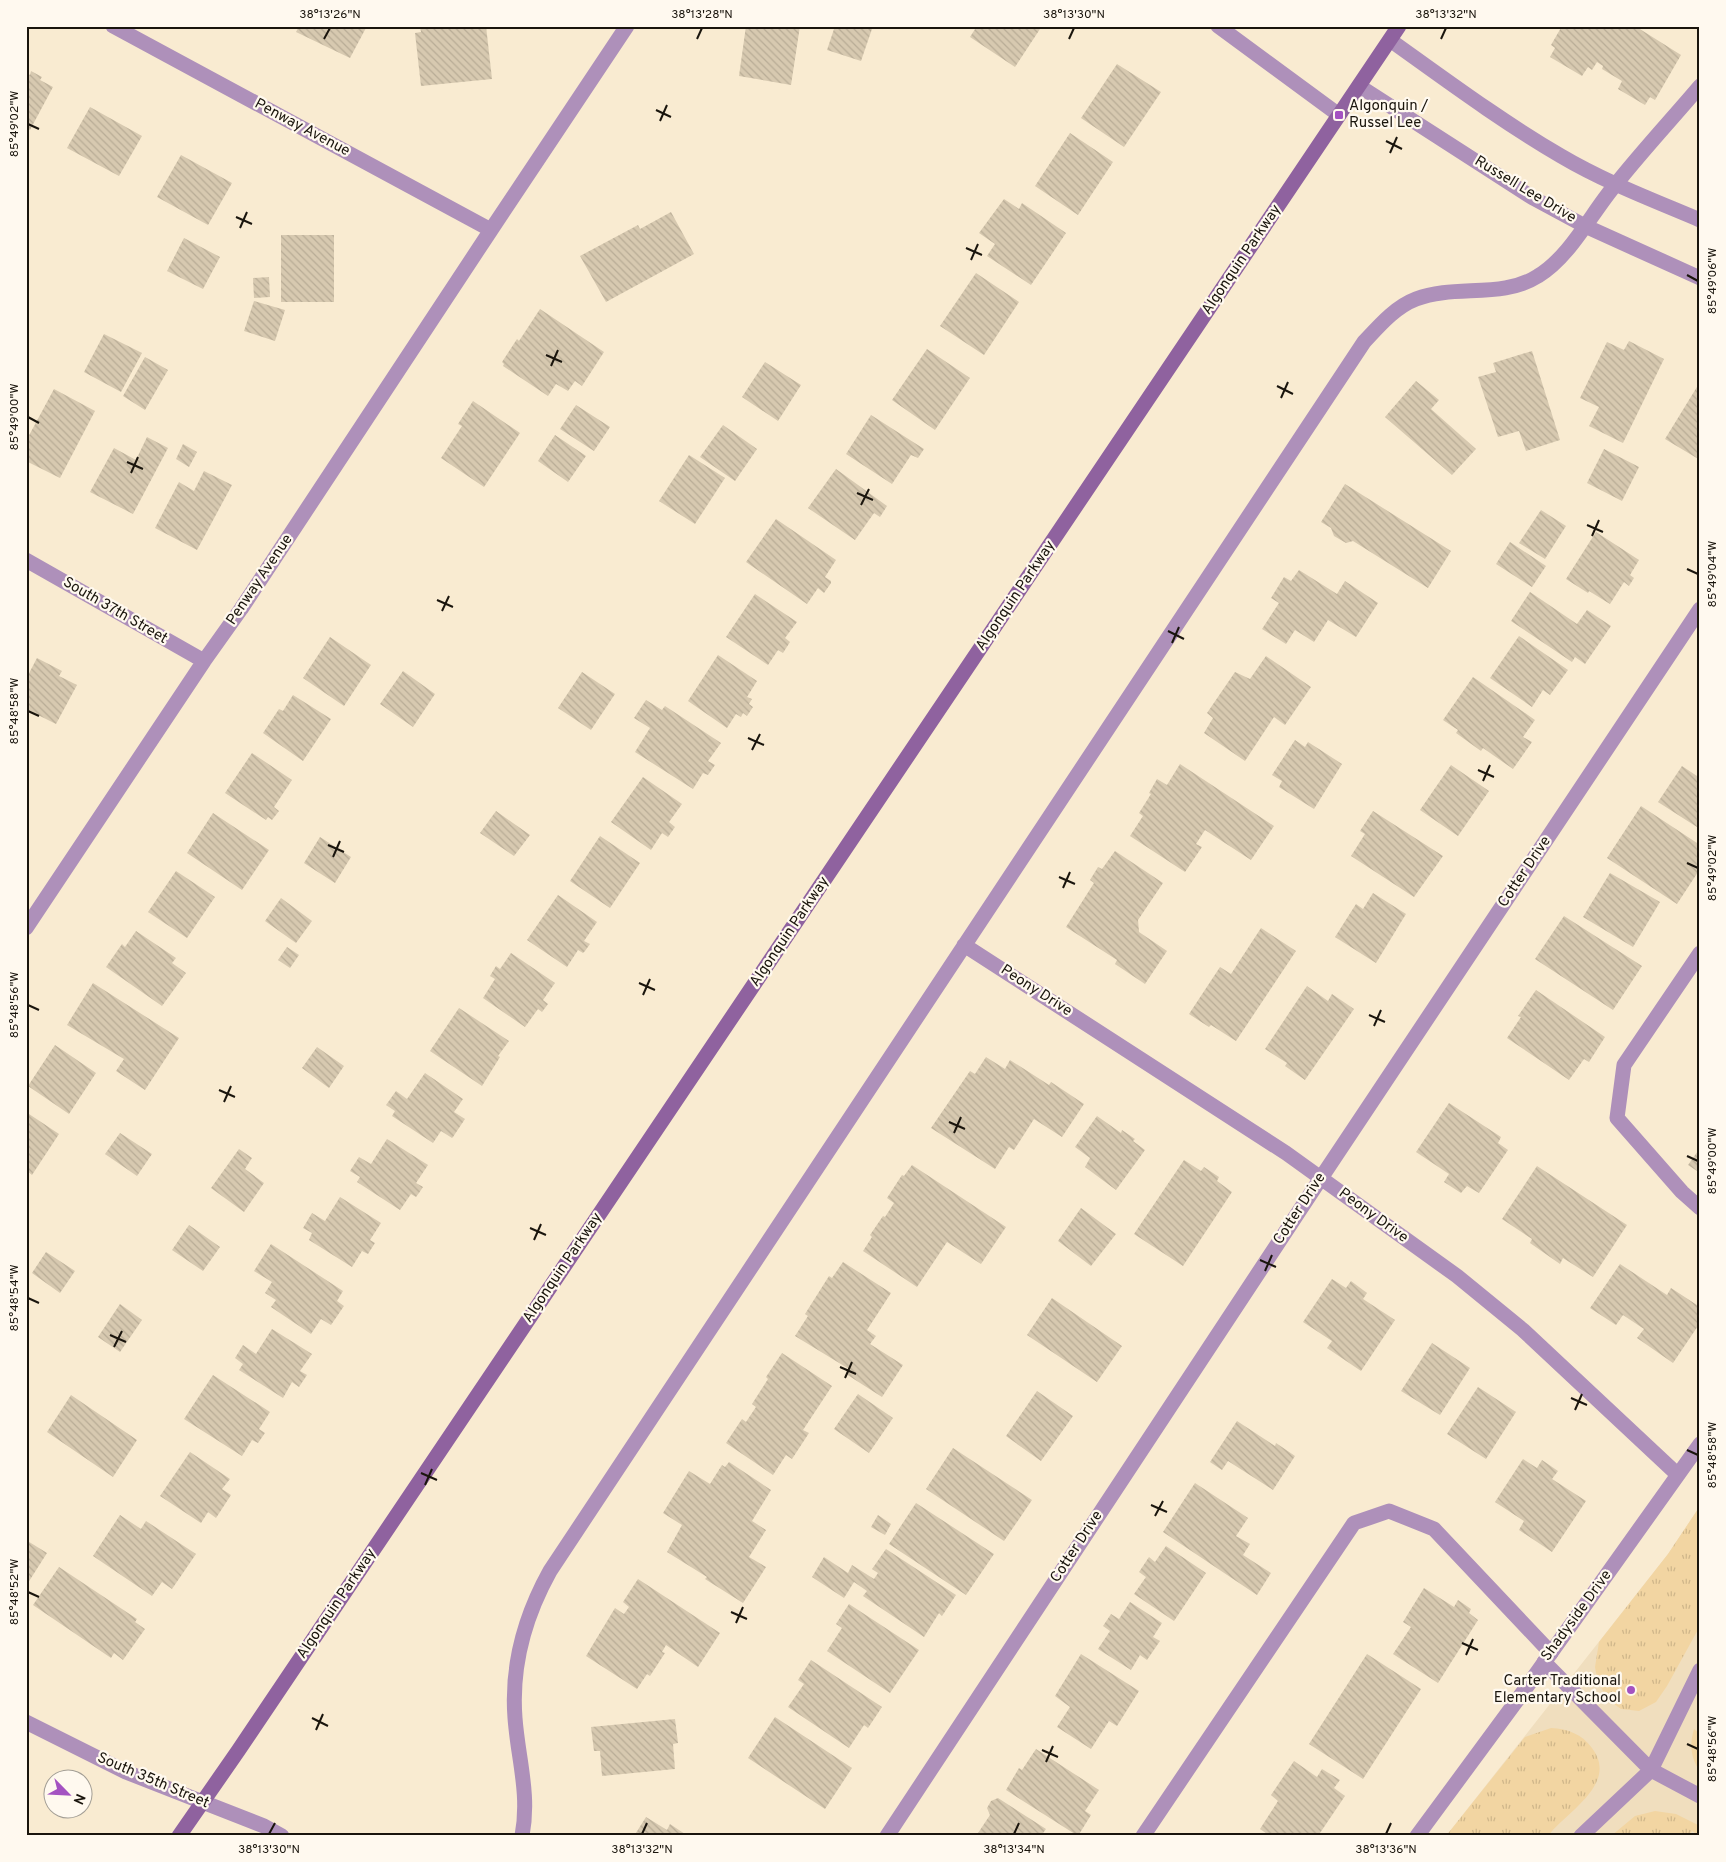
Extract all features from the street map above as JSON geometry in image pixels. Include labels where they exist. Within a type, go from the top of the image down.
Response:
[{"type":"main road","name":"Algonquin Parkway","points":[[179,1836],[1399,26]]},
{"type":"street","name":"Penway Avenue","points":[[113,26],[491,230]]},
{"type":"street","name":"Penway Avenue","points":[[26,928],[204,661],[242,609],[627,26]]},
{"type":"street","points":[[1218,26],[1339,114]]},
{"type":"street","points":[[1390,40],[1478,104],[1561,156],[1615,184],[1700,220]]},
{"type":"street","name":"Russell Lee Drive","points":[[1359,86],[1534,198],[1585,226],[1700,278]]},
{"type":"street","points":[[522,1836],[525,1785],[514,1718],[517,1664],[522,1636],[530,1613],[550,1571],[1364,342],[1396,311],[1415,299],[1436,293],[1497,289],[1520,284],[1538,277],[1557,262],[1615,184],[1700,86]]},
{"type":"street","name":"South 37th Street","points":[[26,560],[204,661]]},
{"type":"street","name":"Cotter Drive","points":[[887,1836],[1321,1178],[1700,609]]},
{"type":"street","name":"Peony Drive","points":[[964,945],[1286,1153],[1457,1276],[1523,1330],[1678,1474]]},
{"type":"street","points":[[1700,953],[1624,1065],[1617,1118],[1682,1192],[1700,1208]]},
{"type":"street","name":"Shadyside Drive","points":[[1418,1836],[1548,1658],[1700,1444]]},
{"type":"street","points":[[1143,1836],[1354,1523],[1389,1512],[1434,1529],[1548,1658],[1651,1770],[1700,1796]]},
{"type":"street","points":[[1581,1836],[1651,1770],[1700,1670]]},
{"type":"street","name":"South 35th Street","points":[[26,1722],[126,1772],[264,1826],[282,1836]]},
{"type":"shaded area","name":"Carter Traditional Elementary School","points":[[1700,1506],[1700,1836],[1446,1836],[1668,1554]]},
{"type":"green space","points":[[1700,1506],[1700,1626],[1667,1686],[1656,1702],[1639,1711],[1621,1709],[1607,1699],[1597,1679],[1595,1667],[1599,1642],[1668,1554]]},
{"type":"green space","points":[[1551,1728],[1569,1731],[1584,1739],[1592,1748],[1599,1761],[1599,1773],[1595,1785],[1577,1807],[1548,1836],[1446,1836],[1525,1737]]},
{"type":"green space","points":[[1694,1729],[1700,1734],[1700,1772],[1692,1752]]},
{"type":"green space","points":[[1655,1811],[1676,1814],[1700,1826],[1700,1836],[1692,1831],[1689,1836],[1611,1836],[1635,1816]]},
{"type":"building","points":[[299,26],[367,26],[350,58],[296,32]]},
{"type":"building","points":[[420,26],[486,26],[492,79],[421,86],[415,33],[421,32]]},
{"type":"building","points":[[746,26],[800,26],[791,85],[739,76]]},
{"type":"building","points":[[835,26],[873,26],[861,61],[827,50]]},
{"type":"building","points":[[977,26],[1042,26],[1015,67],[970,37]]},
{"type":"building","points":[[1562,26],[1635,26],[1681,55],[1655,100],[1650,97],[1645,105],[1618,89],[1622,81],[1602,69],[1603,66],[1597,62],[1592,70],[1588,67],[1582,76],[1550,57],[1555,48],[1551,45]]},
{"type":"building","points":[[1117,64],[1161,92],[1124,147],[1081,118]]},
{"type":"building","points":[[31,71],[42,77],[40,80],[53,87],[30,130],[26,128],[26,73],[30,75]]},
{"type":"building","points":[[90,107],[142,136],[119,176],[67,148]]},
{"type":"building","points":[[1070,133],[1113,162],[1078,215],[1035,186]]},
{"type":"building","points":[[181,155],[232,183],[208,225],[157,197]]},
{"type":"building","points":[[1004,199],[1019,209],[1022,203],[1066,233],[1031,285],[987,256],[995,244],[979,233]]},
{"type":"building","points":[[671,212],[694,254],[606,302],[580,256],[638,225],[640,229]]},
{"type":"building","points":[[281,235],[334,235],[334,302],[281,302]]},
{"type":"building","points":[[184,238],[220,257],[203,289],[167,271]]},
{"type":"building","points":[[976,273],[1019,302],[984,355],[940,326]]},
{"type":"building","points":[[269,277],[270,297],[254,298],[253,278]]},
{"type":"building","points":[[254,301],[285,310],[275,341],[244,331]]},
{"type":"building","points":[[540,309],[604,352],[582,386],[575,381],[568,391],[556,384],[548,396],[503,366],[502,362],[517,339],[519,341]]},
{"type":"building","points":[[104,334],[142,353],[121,392],[84,372]]},
{"type":"building","points":[[1629,341],[1664,359],[1623,443],[1589,426],[1599,407],[1580,398],[1607,342],[1624,350]]},
{"type":"building","points":[[927,349],[970,378],[935,430],[892,400]]},
{"type":"building","points":[[1532,351],[1560,440],[1526,451],[1519,431],[1498,437],[1478,377],[1496,372],[1493,363]]},
{"type":"building","points":[[145,357],[168,370],[145,410],[123,396]]},
{"type":"building","points":[[765,362],[801,385],[778,421],[742,397]]},
{"type":"building","points":[[1416,381],[1439,400],[1431,409],[1476,449],[1452,475],[1385,417]]},
{"type":"building","points":[[1700,382],[1700,460],[1665,439]]},
{"type":"building","points":[[54,389],[95,411],[60,478],[26,461],[26,441]]},
{"type":"building","points":[[473,401],[520,433],[484,487],[441,458],[462,426],[458,424]]},
{"type":"building","points":[[576,405],[610,427],[594,451],[560,429]]},
{"type":"building","points":[[871,415],[924,449],[918,458],[911,455],[892,484],[846,454]]},
{"type":"building","points":[[723,425],[757,449],[735,481],[700,457]]},
{"type":"building","points":[[555,435],[586,456],[568,482],[538,461]]},
{"type":"building","points":[[147,437],[168,448],[133,514],[90,492],[114,448],[136,460]]},
{"type":"building","points":[[183,444],[197,452],[189,467],[176,459]]},
{"type":"building","points":[[1604,449],[1639,467],[1622,501],[1587,483]]},
{"type":"building","points":[[689,455],[725,478],[695,524],[659,501]]},
{"type":"building","points":[[836,469],[887,506],[880,517],[874,513],[855,540],[808,508]]},
{"type":"building","points":[[204,471],[232,485],[197,550],[155,528],[179,482],[194,491]]},
{"type":"building","points":[[1345,484],[1451,551],[1428,588],[1353,541],[1346,543],[1334,536],[1331,528],[1321,522]]},
{"type":"building","points":[[1541,510],[1566,526],[1545,559],[1519,543]]},
{"type":"building","points":[[776,519],[836,560],[825,577],[831,583],[824,593],[818,588],[807,604],[746,562]]},
{"type":"building","points":[[1596,532],[1639,560],[1630,575],[1634,578],[1629,586],[1624,582],[1610,604],[1566,579]]},
{"type":"building","points":[[1510,542],[1546,566],[1532,587],[1496,564]]},
{"type":"building","points":[[1299,570],[1337,594],[1345,581],[1378,603],[1356,637],[1328,620],[1314,642],[1295,630],[1286,644],[1262,629],[1279,603],[1271,598],[1284,577],[1291,581]]},
{"type":"building","points":[[1530,592],[1577,624],[1587,610],[1611,626],[1585,664],[1575,657],[1572,662],[1511,621]]},
{"type":"building","points":[[755,594],[797,622],[785,638],[790,642],[783,653],[778,650],[768,665],[726,637]]},
{"type":"building","points":[[1519,636],[1568,670],[1550,695],[1543,690],[1532,707],[1490,678]]},
{"type":"building","points":[[330,637],[371,665],[344,706],[303,678]]},
{"type":"building","points":[[718,655],[757,681],[747,697],[752,699],[749,704],[753,707],[747,716],[743,713],[741,717],[736,714],[727,728],[688,701]]},
{"type":"building","points":[[1266,656],[1311,687],[1285,725],[1274,717],[1245,761],[1204,733],[1213,718],[1207,713],[1235,672],[1250,679]]},
{"type":"building","points":[[37,658],[62,671],[59,676],[77,685],[56,724],[26,709],[26,679]]},
{"type":"building","points":[[403,671],[435,694],[413,727],[380,704]]},
{"type":"building","points":[[582,672],[615,694],[591,730],[558,708]]},
{"type":"building","points":[[1473,677],[1535,720],[1523,737],[1532,742],[1513,769],[1483,748],[1481,751],[1456,733],[1458,730],[1443,720]]},
{"type":"building","points":[[293,695],[331,719],[303,761],[263,733],[279,709],[283,711]]},
{"type":"building","points":[[646,700],[662,710],[665,706],[721,743],[708,761],[715,765],[708,775],[703,773],[693,789],[635,752],[650,728],[634,718]]},
{"type":"building","points":[[1295,740],[1305,747],[1308,742],[1342,764],[1314,809],[1279,787],[1282,781],[1272,775]]},
{"type":"building","points":[[252,753],[292,780],[274,807],[279,811],[272,820],[268,817],[266,820],[225,793]]},
{"type":"building","points":[[1180,764],[1274,826],[1251,860],[1205,830],[1196,844],[1202,847],[1185,872],[1130,836],[1143,816],[1139,813],[1151,794],[1149,793],[1157,779],[1167,785]]},
{"type":"building","points":[[1451,765],[1489,791],[1458,836],[1420,810]]},
{"type":"building","points":[[1682,766],[1700,778],[1700,829],[1658,802]]},
{"type":"building","points":[[643,777],[682,804],[669,822],[675,827],[668,837],[662,833],[651,850],[611,822]]},
{"type":"building","points":[[1641,806],[1700,845],[1700,869],[1677,904],[1607,858]]},
{"type":"building","points":[[496,811],[530,835],[514,856],[480,833]]},
{"type":"building","points":[[1373,811],[1443,856],[1414,897],[1351,856],[1365,834],[1360,831]]},
{"type":"building","points":[[213,813],[269,850],[242,890],[187,853]]},
{"type":"building","points":[[600,836],[640,863],[610,908],[570,881]]},
{"type":"building","points":[[320,837],[351,857],[335,883],[304,863]]},
{"type":"building","points":[[1115,851],[1163,883],[1138,920],[1139,932],[1167,951],[1145,984],[1115,964],[1117,960],[1066,927],[1094,883],[1090,880],[1098,867],[1102,869]]},
{"type":"building","points":[[176,871],[215,897],[187,938],[148,912]]},
{"type":"building","points":[[1610,873],[1660,902],[1633,947],[1583,917]]},
{"type":"building","points":[[1373,893],[1406,914],[1376,963],[1335,937],[1356,904],[1363,909]]},
{"type":"building","points":[[558,895],[597,922],[584,941],[590,944],[583,953],[578,950],[567,967],[527,940]]},
{"type":"building","points":[[281,898],[312,921],[296,943],[265,921]]},
{"type":"building","points":[[1564,916],[1642,966],[1613,1010],[1535,959]]},
{"type":"building","points":[[1261,928],[1296,951],[1236,1041],[1189,1014],[1220,967],[1231,974]]},
{"type":"building","points":[[136,931],[176,958],[172,963],[186,973],[162,1006],[106,967],[122,944],[125,947]]},
{"type":"building","points":[[287,947],[299,955],[290,968],[278,960]]},
{"type":"building","points":[[511,953],[555,983],[543,1000],[548,1004],[542,1012],[538,1009],[525,1027],[483,998],[495,979],[490,976],[496,966],[500,969]]},
{"type":"building","points":[[93,983],[179,1038],[145,1090],[116,1071],[124,1059],[67,1025]]},
{"type":"building","points":[[1307,986],[1328,1001],[1332,994],[1354,1009],[1305,1080],[1285,1066],[1287,1063],[1265,1049]]},
{"type":"building","points":[[1536,990],[1605,1037],[1589,1062],[1584,1059],[1569,1080],[1507,1038],[1521,1017],[1518,1016]]},
{"type":"building","points":[[459,1008],[509,1041],[498,1056],[500,1057],[482,1086],[430,1051]]},
{"type":"building","points":[[55,1045],[96,1073],[69,1114],[28,1086]]},
{"type":"building","points":[[317,1047],[344,1066],[329,1088],[302,1068]]},
{"type":"building","points":[[986,1057],[1005,1069],[1010,1060],[1049,1085],[1051,1082],[1084,1104],[1062,1137],[1034,1119],[1014,1150],[1009,1147],[995,1169],[931,1128],[970,1071],[975,1074]]},
{"type":"building","points":[[425,1073],[463,1099],[454,1112],[465,1119],[453,1137],[441,1131],[433,1143],[392,1116],[395,1111],[386,1105],[396,1091],[407,1099]]},
{"type":"building","points":[[1449,1103],[1501,1137],[1498,1143],[1508,1150],[1479,1193],[1467,1186],[1461,1193],[1444,1182],[1449,1174],[1416,1152]]},
{"type":"building","points":[[26,1112],[59,1134],[32,1175],[26,1170]]},
{"type":"building","points":[[1097,1116],[1121,1133],[1122,1130],[1135,1139],[1133,1141],[1145,1150],[1116,1190],[1085,1167],[1090,1158],[1075,1147]]},
{"type":"building","points":[[120,1133],[152,1154],[137,1176],[105,1154]]},
{"type":"building","points":[[387,1139],[428,1165],[416,1183],[423,1187],[416,1197],[411,1194],[400,1210],[357,1182],[360,1177],[350,1171],[359,1157],[371,1164]]},
{"type":"building","points":[[1700,1148],[1700,1173],[1688,1165]]},
{"type":"building","points":[[239,1149],[252,1158],[245,1169],[264,1183],[244,1212],[211,1188]]},
{"type":"building","points":[[1184,1160],[1201,1171],[1204,1167],[1219,1177],[1217,1181],[1232,1192],[1183,1266],[1134,1234]]},
{"type":"building","points":[[912,1165],[1006,1227],[981,1264],[947,1242],[917,1287],[863,1251],[872,1237],[870,1235],[894,1203],[887,1198],[902,1175],[904,1176]]},
{"type":"building","points":[[1537,1166],[1627,1225],[1593,1277],[1563,1258],[1560,1264],[1530,1243],[1532,1239],[1502,1219]]},
{"type":"building","points":[[340,1197],[381,1223],[370,1240],[375,1243],[368,1254],[362,1251],[352,1267],[309,1240],[312,1233],[303,1228],[312,1213],[325,1221]]},
{"type":"building","points":[[1081,1208],[1116,1234],[1091,1266],[1058,1241]]},
{"type":"building","points":[[189,1225],[220,1247],[203,1271],[172,1250]]},
{"type":"building","points":[[271,1244],[343,1291],[337,1301],[344,1306],[331,1325],[321,1319],[311,1334],[271,1307],[276,1300],[265,1293],[272,1282],[254,1271]]},
{"type":"building","points":[[46,1252],[75,1271],[60,1293],[32,1273]]},
{"type":"building","points":[[843,1262],[891,1293],[867,1330],[876,1336],[870,1344],[903,1365],[882,1397],[846,1374],[849,1369],[795,1336],[808,1316],[805,1314],[829,1276],[832,1278]]},
{"type":"building","points":[[1620,1264],[1667,1295],[1671,1288],[1700,1307],[1700,1323],[1673,1363],[1637,1338],[1644,1329],[1623,1315],[1616,1325],[1590,1308]]},
{"type":"building","points":[[1332,1279],[1346,1288],[1351,1281],[1367,1293],[1363,1299],[1395,1320],[1361,1371],[1327,1348],[1332,1341],[1303,1322]]},
{"type":"building","points":[[1052,1298],[1122,1346],[1097,1382],[1027,1335]]},
{"type":"building","points":[[120,1304],[142,1320],[120,1352],[98,1337]]},
{"type":"building","points":[[272,1329],[312,1354],[300,1371],[307,1375],[299,1387],[292,1382],[283,1398],[239,1370],[243,1364],[235,1358],[243,1345],[256,1354]]},
{"type":"building","points":[[1432,1343],[1470,1368],[1440,1415],[1401,1391]]},
{"type":"building","points":[[782,1353],[832,1386],[803,1430],[809,1433],[792,1459],[786,1455],[773,1475],[726,1443],[742,1419],[746,1422],[756,1407],[752,1404],[768,1379],[766,1377]]},
{"type":"building","points":[[213,1375],[270,1412],[259,1429],[265,1433],[258,1443],[252,1440],[242,1456],[184,1419]]},
{"type":"building","points":[[1478,1387],[1516,1412],[1486,1459],[1447,1434]]},
{"type":"building","points":[[1037,1391],[1073,1416],[1041,1461],[1006,1436]]},
{"type":"building","points":[[858,1394],[893,1418],[869,1453],[834,1429]]},
{"type":"building","points":[[71,1395],[137,1440],[113,1477],[47,1432]]},
{"type":"building","points":[[1237,1421],[1275,1446],[1276,1443],[1295,1456],[1273,1490],[1228,1461],[1222,1470],[1210,1462]]},
{"type":"building","points":[[953,1448],[1032,1500],[1004,1541],[926,1489]]},
{"type":"building","points":[[190,1452],[230,1479],[222,1489],[231,1495],[216,1518],[208,1512],[201,1523],[160,1496]]},
{"type":"building","points":[[1523,1459],[1537,1468],[1542,1460],[1558,1471],[1552,1479],[1586,1501],[1552,1552],[1519,1530],[1524,1521],[1495,1502]]},
{"type":"building","points":[[729,1462],[771,1490],[752,1521],[766,1530],[749,1557],[766,1567],[743,1603],[705,1579],[707,1577],[667,1552],[682,1525],[663,1513],[689,1471],[710,1484],[722,1465],[725,1467]]},
{"type":"building","points":[[1195,1483],[1248,1518],[1236,1536],[1250,1544],[1243,1555],[1271,1573],[1257,1595],[1163,1532]]},
{"type":"building","points":[[916,1503],[994,1554],[966,1595],[889,1544]]},
{"type":"building","points":[[120,1515],[141,1529],[146,1521],[196,1554],[172,1589],[162,1582],[152,1596],[93,1556]]},
{"type":"building","points":[[878,1515],[891,1524],[885,1535],[871,1527]]},
{"type":"building","points":[[26,1540],[47,1553],[26,1586]]},
{"type":"building","points":[[1166,1546],[1206,1573],[1174,1621],[1134,1594],[1146,1577],[1139,1572],[1149,1557],[1155,1562]]},
{"type":"building","points":[[886,1549],[956,1595],[942,1616],[939,1613],[924,1637],[863,1596],[867,1591],[854,1582],[844,1598],[812,1577],[824,1557],[848,1573],[852,1565],[874,1579],[878,1573],[872,1569]]},
{"type":"building","points":[[59,1567],[137,1619],[135,1622],[145,1629],[123,1660],[114,1653],[111,1658],[33,1605]]},
{"type":"building","points":[[638,1579],[720,1633],[698,1667],[666,1645],[662,1652],[665,1653],[650,1676],[647,1674],[637,1689],[586,1656],[615,1608],[624,1614],[629,1607],[623,1602]]},
{"type":"building","points":[[1424,1588],[1454,1607],[1458,1600],[1471,1609],[1469,1613],[1478,1620],[1438,1683],[1393,1654],[1411,1627],[1403,1622]]},
{"type":"building","points":[[1130,1602],[1162,1623],[1153,1637],[1160,1641],[1147,1660],[1140,1655],[1131,1670],[1098,1649],[1110,1631],[1103,1626],[1111,1614],[1119,1619]]},
{"type":"building","points":[[849,1604],[919,1650],[890,1693],[827,1651],[842,1628],[836,1624]]},
{"type":"building","points":[[1081,1654],[1139,1691],[1117,1726],[1109,1721],[1091,1749],[1057,1727],[1070,1707],[1055,1696]]},
{"type":"building","points":[[1367,1654],[1421,1689],[1363,1779],[1309,1744]]},
{"type":"building","points":[[811,1660],[882,1707],[868,1728],[864,1725],[849,1748],[788,1707],[804,1684],[798,1680]]},
{"type":"building","points":[[775,1717],[852,1768],[825,1809],[748,1758]]},
{"type":"building","points":[[675,1719],[678,1743],[673,1744],[675,1769],[602,1776],[600,1751],[594,1751],[591,1727]]},
{"type":"building","points":[[1036,1749],[1099,1790],[1085,1811],[1091,1815],[1078,1836],[1006,1790],[1019,1768],[1022,1770]]},
{"type":"building","points":[[1294,1761],[1317,1777],[1322,1769],[1340,1780],[1334,1788],[1345,1796],[1318,1836],[1270,1836],[1260,1829],[1278,1801],[1271,1795]]},
{"type":"building","points":[[998,1798],[1046,1829],[1041,1836],[976,1836],[990,1815],[987,1808],[991,1801]]},
{"type":"building","points":[[646,1817],[667,1830],[670,1824],[688,1836],[634,1836]]},
{"type":"place","name":"Algonquin / Russel Lee","points":[[1339,115]]},
{"type":"place","name":"Carter Traditional Elementary School","points":[[1631,1690]]}]
